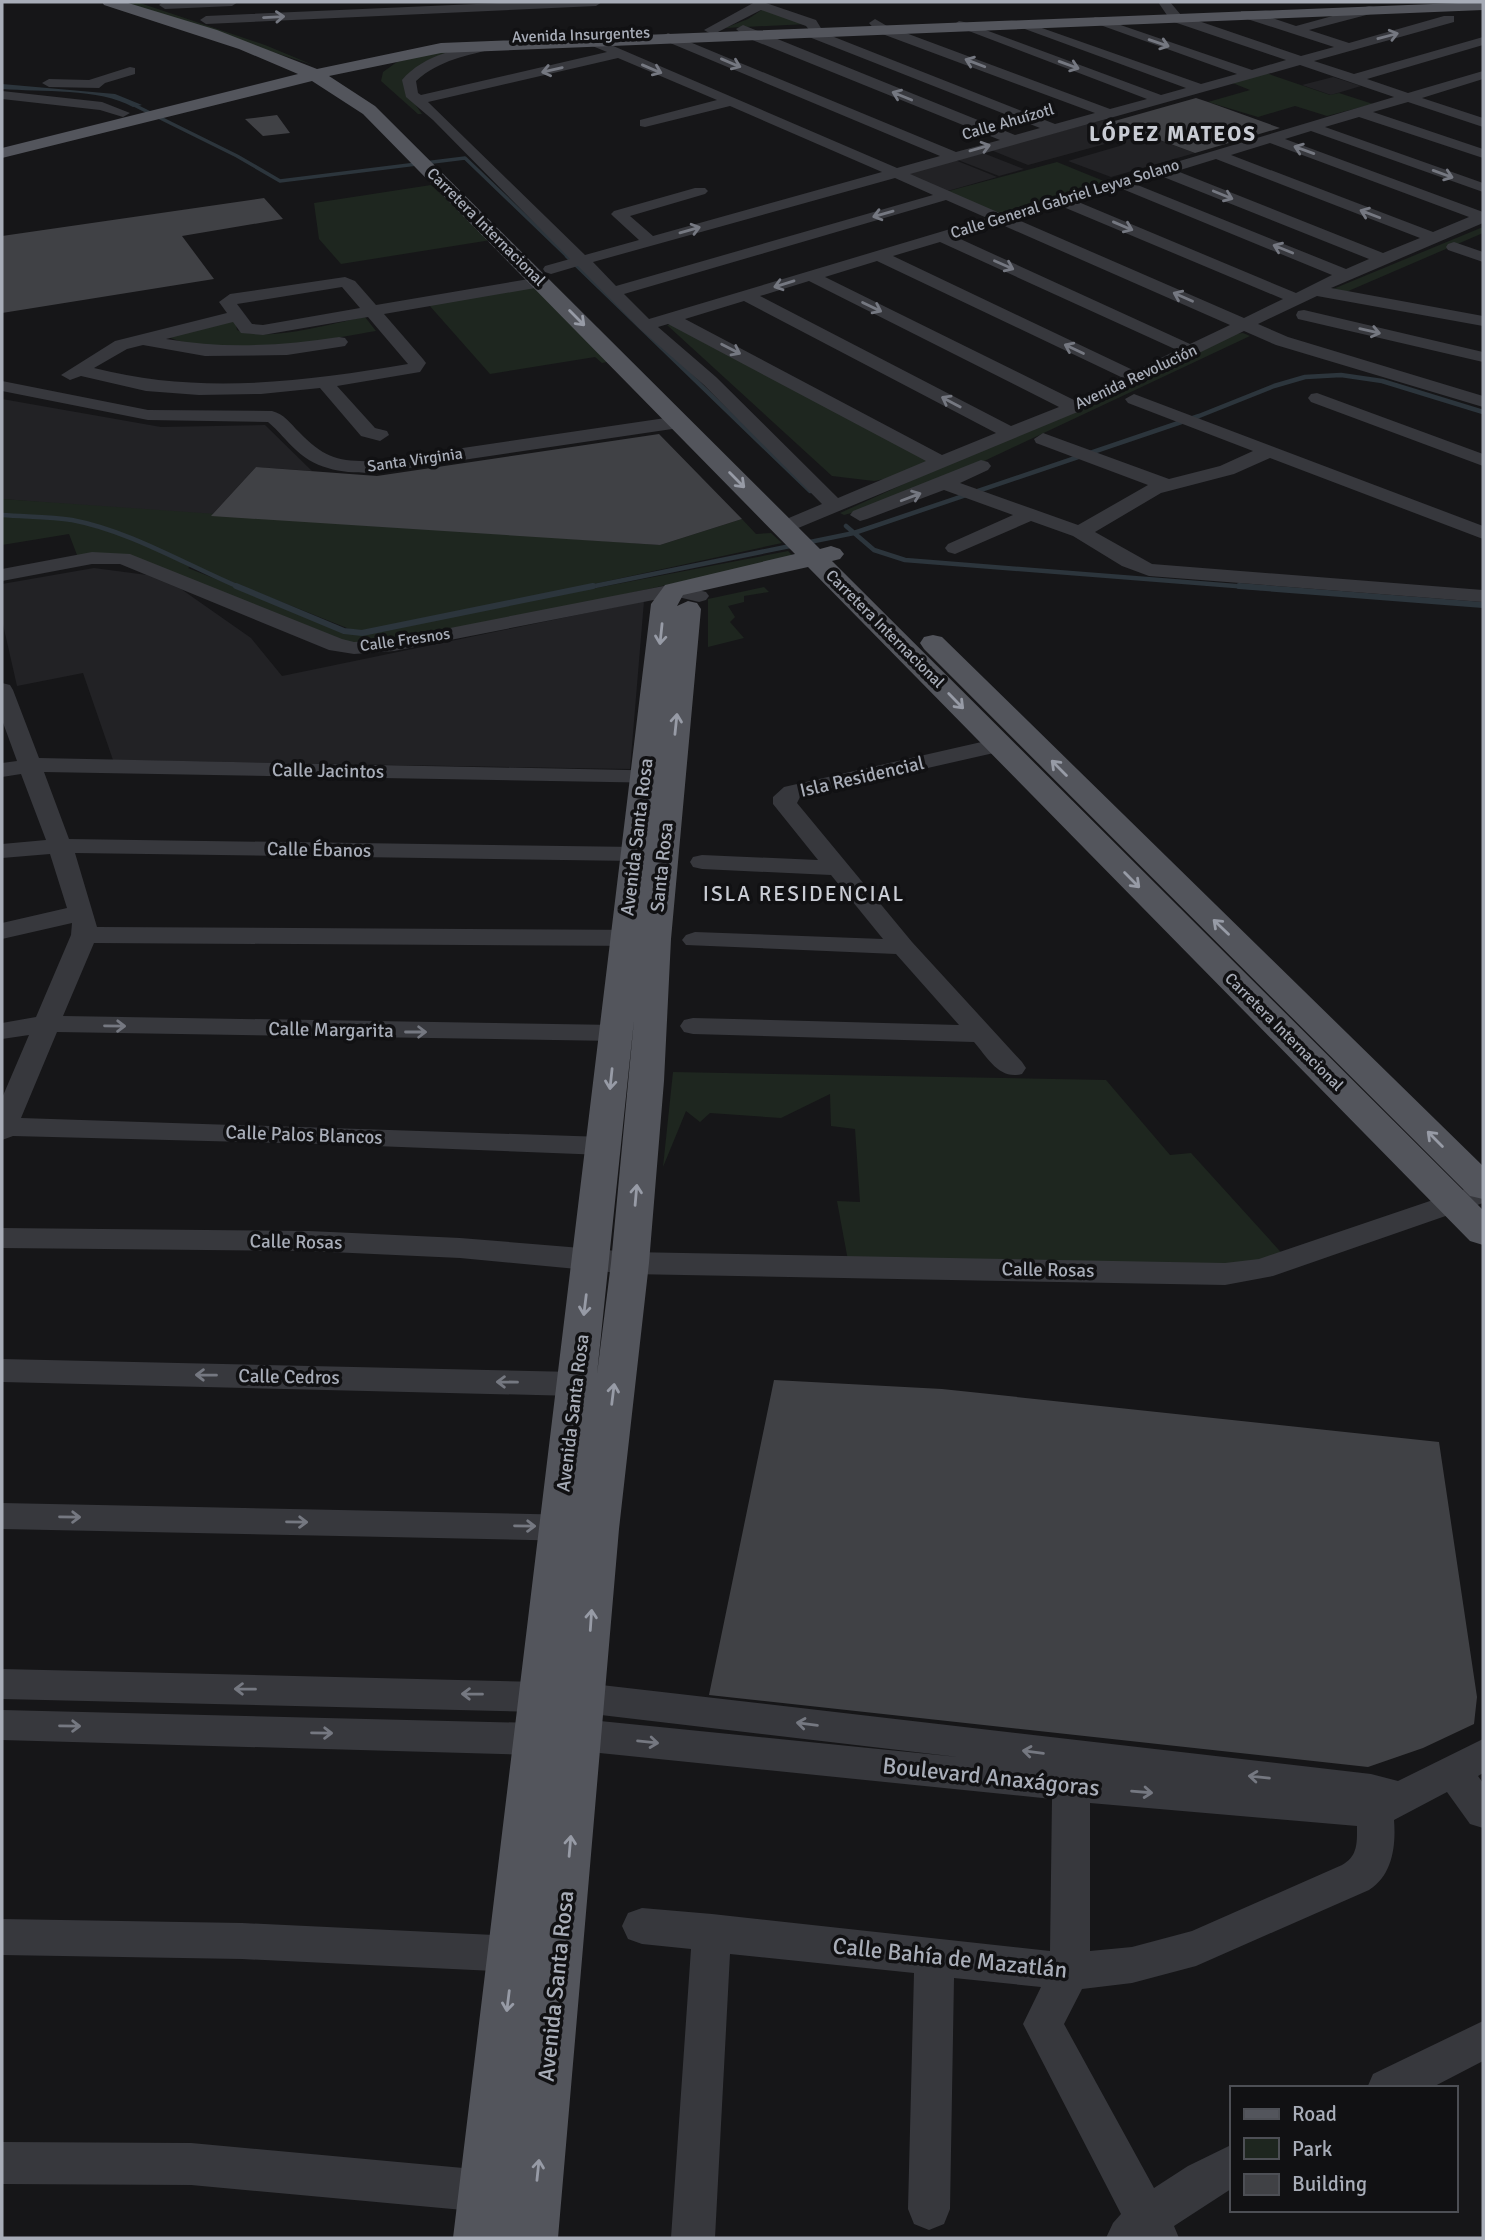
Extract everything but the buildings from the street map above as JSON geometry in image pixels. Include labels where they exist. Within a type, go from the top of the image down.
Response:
[{"type":"main road","points":[[110,2],[318,70]]},
{"type":"main road","points":[[160,4],[271,42],[294,45]]},
{"type":"main road","name":"Avenida Insurgentes","points":[[879,26],[1095,21],[1170,10],[1246,14],[1368,10],[1415,4]]},
{"type":"main road","name":"Avenida Insurgentes","points":[[395,52],[532,40],[668,37],[1170,10],[1483,5]]},
{"type":"main road","name":"Avenida Insurgentes","points":[[2,153],[140,112],[433,43],[711,30],[747,32]]},
{"type":"main road","points":[[271,42],[318,70]]},
{"type":"main road","points":[[239,89],[258,70],[259,57],[243,45]]},
{"type":"main road","points":[[346,51],[395,52]]},
{"type":"main road","points":[[373,82],[395,52]]},
{"type":"main road","name":"Carretera Internacional","points":[[318,70],[563,268],[732,445]]},
{"type":"main road","name":"Carretera Internacional","points":[[318,70],[371,93],[405,122],[431,161]]},
{"type":"main road","points":[[239,89],[298,90],[355,98]]},
{"type":"main road","points":[[385,125],[405,122]]},
{"type":"main road","name":"Avenida Insurgentes","points":[[2,142],[88,127]]},
{"type":"main road","name":"Carretera Internacional","points":[[563,268],[679,422],[815,543],[1122,831],[1260,965],[1474,1194],[1483,1232]]},
{"type":"main road","name":"Carretera Internacional","points":[[788,500],[815,543],[999,745],[1210,959],[1474,1194]]},
{"type":"main road","points":[[687,593],[815,543]]},
{"type":"main road","name":"Santa Rosa","points":[[627,1280],[647,1082],[640,938],[658,776],[687,610],[691,602],[687,593]]},
{"type":"main road","name":"Avenida Santa Rosa","points":[[579,1528],[576,1384],[616,1033],[640,938],[636,855],[658,776]]},
{"type":"main road","points":[[1092,839],[1122,831]]},
{"type":"main road","points":[[1210,959],[1260,965]]},
{"type":"main road","name":"Avenida Santa Rosa","points":[[531,2238],[560,1716],[579,1528],[627,1280]]},
{"type":"main road","name":"Avenida Santa Rosa","points":[[480,2238],[514,1954],[560,1716]]},
{"type":"street","points":[[160,4],[248,2]]},
{"type":"street","points":[[206,20],[596,2]]},
{"type":"street","points":[[711,30],[747,14],[760,3],[815,29],[814,34],[1052,128]]},
{"type":"street","points":[[777,13],[801,3]]},
{"type":"street","points":[[1415,4],[1466,24]]},
{"type":"street","points":[[1170,10],[1300,61],[1483,122]]},
{"type":"street","points":[[1295,30],[1368,10]]},
{"type":"street","points":[[1246,14],[1348,47]]},
{"type":"street","points":[[1095,21],[1251,74]]},
{"type":"street","points":[[1017,24],[1199,88]]},
{"type":"street","name":"Calle Ahuízotl","points":[[237,316],[247,329],[254,331],[370,312],[563,268],[1011,139],[1348,47],[1466,24]]},
{"type":"street","points":[[959,25],[1160,99]]},
{"type":"street","points":[[879,26],[1107,113]]},
{"type":"street","points":[[747,32],[1011,139]]},
{"type":"street","points":[[668,37],[953,156]]},
{"type":"street","points":[[590,40],[1292,345],[1481,413]]},
{"type":"street","points":[[1352,79],[1483,41]]},
{"type":"street","name":"Avenida Insurgentes","points":[[417,100],[408,88],[409,80],[415,73],[454,55],[493,45]]},
{"type":"street","points":[[417,100],[618,54]]},
{"type":"street","points":[[34,82],[94,84],[130,71]]},
{"type":"street","name":"Calle General Gabriel Leyva Solano","points":[[646,325],[1483,75]]},
{"type":"street","points":[[1457,83],[1483,91]]},
{"type":"street","points":[[2,95],[140,112]]},
{"type":"street","points":[[417,100],[438,117],[563,268],[612,292],[710,381],[835,506]]},
{"type":"street","points":[[645,123],[729,102]]},
{"type":"street","points":[[1360,112],[1483,154]]},
{"type":"street","points":[[1310,126],[1483,188]]},
{"type":"street","points":[[1270,138],[1483,217]]},
{"type":"street","points":[[1215,154],[1434,238]]},
{"type":"street","points":[[1160,170],[1387,267]]},
{"type":"street","points":[[1118,182],[1346,275]]},
{"type":"street","points":[[651,242],[619,214],[700,191]]},
{"type":"street","points":[[612,292],[948,195]]},
{"type":"street","points":[[1060,200],[1296,299]]},
{"type":"street","name":"Avenida Revolución","points":[[1387,267],[1434,238],[1483,217]]},
{"type":"street","name":"Avenida Revolución","points":[[815,543],[835,506],[1012,434],[1136,378],[1198,361],[1246,324],[1346,275],[1387,267],[1454,247],[1483,235]]},
{"type":"street","points":[[942,237],[1198,361]]},
{"type":"street","points":[[1454,247],[1483,257]]},
{"type":"street","points":[[879,256],[1136,378]]},
{"type":"street","points":[[811,276],[1074,407]]},
{"type":"street","points":[[39,394],[79,370],[121,345],[237,316],[227,302],[230,300],[345,282],[417,366],[270,388],[167,388],[79,370]]},
{"type":"street","points":[[1242,346],[1367,285]]},
{"type":"street","points":[[1313,290],[1481,319]]},
{"type":"street","points":[[747,296],[1012,434]]},
{"type":"street","points":[[1304,315],[1483,357]]},
{"type":"street","points":[[670,318],[827,399],[941,462]]},
{"type":"street","points":[[139,339],[205,351],[288,350],[340,342]]},
{"type":"street","points":[[324,382],[368,432],[380,435]]},
{"type":"street","name":"Santa Virginia","points":[[2,386],[168,417],[272,417],[310,455],[331,465],[350,468],[375,467],[679,422]]},
{"type":"street","name":"Avenida Revolución","points":[[815,543],[1158,387]]},
{"type":"street","points":[[1317,398],[1483,460]]},
{"type":"street","points":[[1134,399],[1483,533]]},
{"type":"street","points":[[1440,406],[1481,413]]},
{"type":"street","points":[[1043,439],[1167,485]]},
{"type":"street","points":[[1080,532],[1144,495],[1167,485],[1227,470],[1269,451]]},
{"type":"street","points":[[943,483],[1080,532],[1119,558],[1149,570],[1483,596]]},
{"type":"street","points":[[955,548],[1031,514]]},
{"type":"street","name":"Calle Fresnos","points":[[2,575],[92,558],[123,558],[337,645],[354,648],[394,645],[687,593]]},
{"type":"street","points":[[2,1129],[47,1024],[82,924],[60,846],[15,768],[3,696]]},
{"type":"street","name":"Isla Residencial","points":[[999,745],[792,792],[785,797],[788,810],[835,868],[1012,1068]]},
{"type":"street","name":"Calle Jacintos","points":[[15,768],[658,776]]},
{"type":"street","name":"Calle Ébanos","points":[[2,851],[60,846],[636,855]]},
{"type":"street","points":[[702,862],[835,868]]},
{"type":"street","points":[[2,931],[82,924],[640,938]]},
{"type":"street","points":[[695,940],[903,947]]},
{"type":"street","name":"Calle Margarita","points":[[2,1031],[47,1024],[616,1033]]},
{"type":"street","points":[[694,1026],[982,1034]]},
{"type":"street","name":"Calle Palos Blancos","points":[[2,1129],[324,1135],[604,1146]]},
{"type":"street","name":"Calle Rosas","points":[[627,1280],[1243,1273],[1474,1194]]},
{"type":"street","name":"Calle Rosas","points":[[2,1238],[309,1241],[460,1248],[590,1258]]},
{"type":"street","points":[[590,1258],[627,1280]]},
{"type":"street","name":"Calle Cedros","points":[[2,1370],[576,1384]]},
{"type":"street","points":[[2,1516],[579,1528]]},
{"type":"street","name":"Boulevard Anaxágoras","points":[[2,1684],[560,1716],[1071,1771],[1382,1799],[1469,1764]]},
{"type":"street","name":"Boulevard Anaxágoras","points":[[2,1725],[560,1716]]},
{"type":"street","points":[[1469,1764],[1483,1812]]},
{"type":"street","points":[[1071,1771],[1070,1972],[1043,2024],[1144,2232],[1185,2190],[1230,2167]]},
{"type":"street","name":"Calle Bahía de Mazatlán","points":[[642,1926],[1070,1972],[1132,1965],[1196,1948],[1350,1881],[1366,1871],[1374,1856],[1382,1799]]},
{"type":"street","points":[[692,2238],[712,1932]]},
{"type":"street","points":[[2,1937],[242,1941],[514,1954]]},
{"type":"street","points":[[929,2209],[934,1959]]},
{"type":"street","points":[[1392,2086],[1483,2040]]},
{"type":"street","points":[[2,2163],[191,2164],[485,2191]]},
{"type":"shaded area","points":[[1333,77],[1361,86],[1331,95],[1302,85]]},
{"type":"shaded area","points":[[2,84],[115,94],[142,105],[133,107],[87,94],[2,89]]},
{"type":"shaded area","points":[[1103,120],[1195,153],[1111,177],[1068,161],[1123,145],[1116,141],[1028,165],[991,150]]},
{"type":"shaded area","points":[[983,153],[1024,169],[999,176],[958,160]]},
{"type":"shaded area","points":[[955,160],[997,177],[944,192],[904,174]]},
{"type":"shaded area","points":[[2,399],[161,427],[265,425],[312,471],[256,467],[211,516],[2,499]]},
{"type":"shaded area","points":[[94,568],[147,575],[181,589],[251,638],[282,676],[644,601],[630,769],[113,760],[83,673],[17,686],[2,620],[2,584]]},
{"type":"green space","points":[[117,2],[137,2],[265,45],[313,65]]},
{"type":"green space","points":[[763,9],[808,24],[725,28],[748,19]]},
{"type":"green space","points":[[447,50],[446,56],[405,90],[422,114],[418,114],[381,81],[383,72],[397,62]]},
{"type":"green space","points":[[1266,73],[1330,95],[1339,93],[1373,104],[1327,116],[1295,106],[1258,117],[1208,102],[1250,90],[1230,82]]},
{"type":"green space","points":[[1057,162],[1111,184],[1000,217],[945,192]]},
{"type":"green space","points":[[431,185],[491,240],[341,264],[319,239],[314,203]]},
{"type":"green space","points":[[1483,227],[1483,233],[1346,292],[1333,289]]},
{"type":"green space","points":[[538,284],[617,360],[602,363],[595,357],[490,374],[429,305]]},
{"type":"green space","points":[[365,317],[376,331],[270,347],[215,348],[189,344],[166,336],[235,320],[237,330],[265,334],[300,331]]},
{"type":"green space","points":[[677,324],[931,461],[890,478],[874,481],[832,476],[667,325]]},
{"type":"green space","points":[[1243,333],[1250,336],[982,462],[877,506],[844,515],[840,513],[1234,334]]},
{"type":"green space","points":[[2,499],[660,545],[742,519],[756,534],[771,533],[782,543],[410,624],[788,551],[794,557],[394,645],[354,648],[123,558],[77,555],[69,534],[2,545]],"holes":[[[191,566],[356,632],[344,630],[188,568]]]},
{"type":"green space","points":[[764,587],[769,592],[744,596],[744,602],[728,606],[735,617],[730,622],[744,638],[708,647],[708,599]]},
{"type":"green space","points":[[673,1072],[1106,1080],[1170,1155],[1191,1153],[1288,1260],[1262,1269],[849,1266],[837,1201],[860,1202],[855,1129],[831,1126],[830,1094],[781,1118],[710,1113],[700,1122],[686,1111],[663,1167]]},
{"type":"waterway","points":[[130,103],[237,156],[280,181],[465,158],[569,258]]},
{"type":"waterway","points":[[567,256],[810,491]]},
{"type":"waterway","points":[[854,533],[1199,416],[1274,386],[1305,377],[1341,375],[1382,381],[1483,412]]},
{"type":"waterway","points":[[2,515],[63,519],[94,525],[136,540],[241,588]]},
{"type":"waterway","points":[[846,526],[854,533]]},
{"type":"waterway","points":[[585,588],[854,533]]},
{"type":"waterway","points":[[854,533],[874,550],[905,560],[1261,588]]},
{"type":"waterway","points":[[236,586],[344,631],[362,633],[593,586]]},
{"type":"waterway","points":[[1239,586],[1483,605]]},
{"type":"district","name":"LÓPEZ MATEOS","points":[[1173,134]]},
{"type":"district","name":"ISLA RESIDENCIAL","points":[[804,894]]}]
